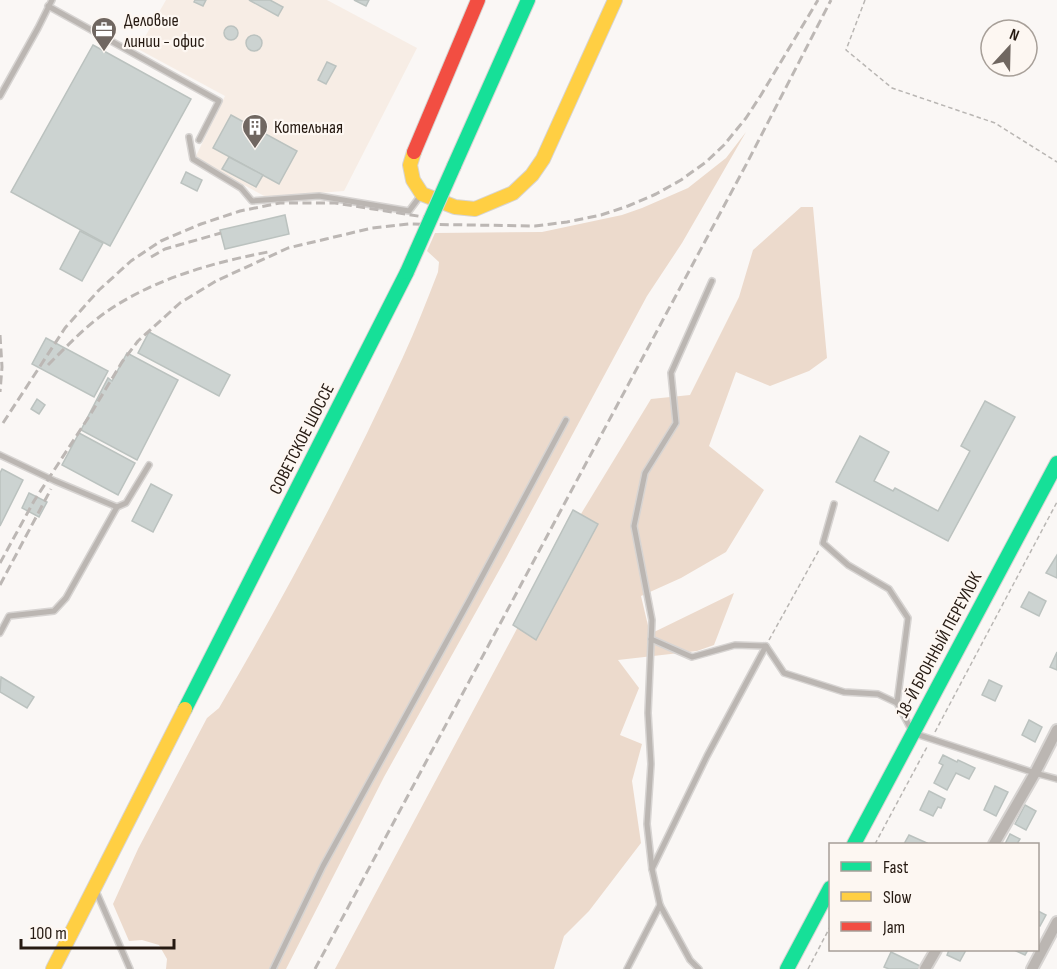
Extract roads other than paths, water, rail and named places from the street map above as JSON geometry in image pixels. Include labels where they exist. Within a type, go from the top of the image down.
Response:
[{"type":"main road","points":[[478,0],[410,165],[412,180],[422,194],[455,207],[475,209],[513,193],[532,175],[543,159],[615,0]]},
{"type":"main road","name":"СОВЕТСКОЕ ШОССЕ","points":[[53,969],[407,272],[528,0]]},
{"type":"main road","name":"18-Й БРОННЫЙ ПЕРЕУЛОК","points":[[855,843],[1057,463]]},
{"type":"main road","points":[[787,969],[829,892]]},
{"type":"street","points":[[995,843],[1057,730]]},
{"type":"street","points":[[1032,969],[1057,922]]},
{"type":"street","points":[[925,969],[935,951]]},
{"type":"lane","points":[[0,96],[52,0]]},
{"type":"lane","points":[[48,6],[219,101],[199,140]]},
{"type":"lane","points":[[189,137],[193,159],[241,188],[252,201],[319,196],[409,211],[422,194]]},
{"type":"lane","points":[[699,969],[690,960],[660,905],[652,869],[647,824],[651,764],[648,713],[652,620],[634,526],[645,472],[676,423],[671,373],[712,281]]},
{"type":"lane","points":[[273,969],[322,866],[566,420]]},
{"type":"lane","points":[[0,454],[55,482],[117,507]]},
{"type":"lane","points":[[0,633],[9,616],[54,611],[66,598],[117,507],[126,503],[149,465]]},
{"type":"lane","points":[[834,504],[823,543],[848,565],[889,589],[908,618],[897,703],[913,733],[1057,778]]},
{"type":"lane","points":[[651,639],[692,657],[735,645],[766,646]]},
{"type":"lane","points":[[766,646],[784,672],[844,692],[878,694],[897,703]]},
{"type":"lane","points":[[652,869],[706,756],[766,646]]},
{"type":"lane","points":[[95,888],[130,969]]},
{"type":"lane","points":[[627,969],[660,905]]},
{"type":"railway","points":[[0,563],[34,501],[122,362],[138,341],[180,303],[216,281],[288,248],[372,228],[409,224],[535,226],[601,215],[656,194],[706,162],[724,145],[761,95],[818,0]]},
{"type":"railway","points":[[315,969],[747,163],[831,0]]},
{"type":"railway","points":[[3,423],[65,328],[99,290],[131,261],[161,241],[240,211],[280,203],[335,203],[424,217]]},
{"type":"railway","points":[[151,257],[165,249],[221,233]]},
{"type":"railway","points":[[48,365],[98,318],[124,300],[163,281],[204,267],[268,252]]},
{"type":"railway","points":[[0,335],[2,367],[0,392]]},
{"type":"railway","points":[[0,585],[51,489]]},
{"type":"place","name":"Деловые линии - офис","points":[[104,53]]},
{"type":"place","name":"Котельная","points":[[255,150]]}]
